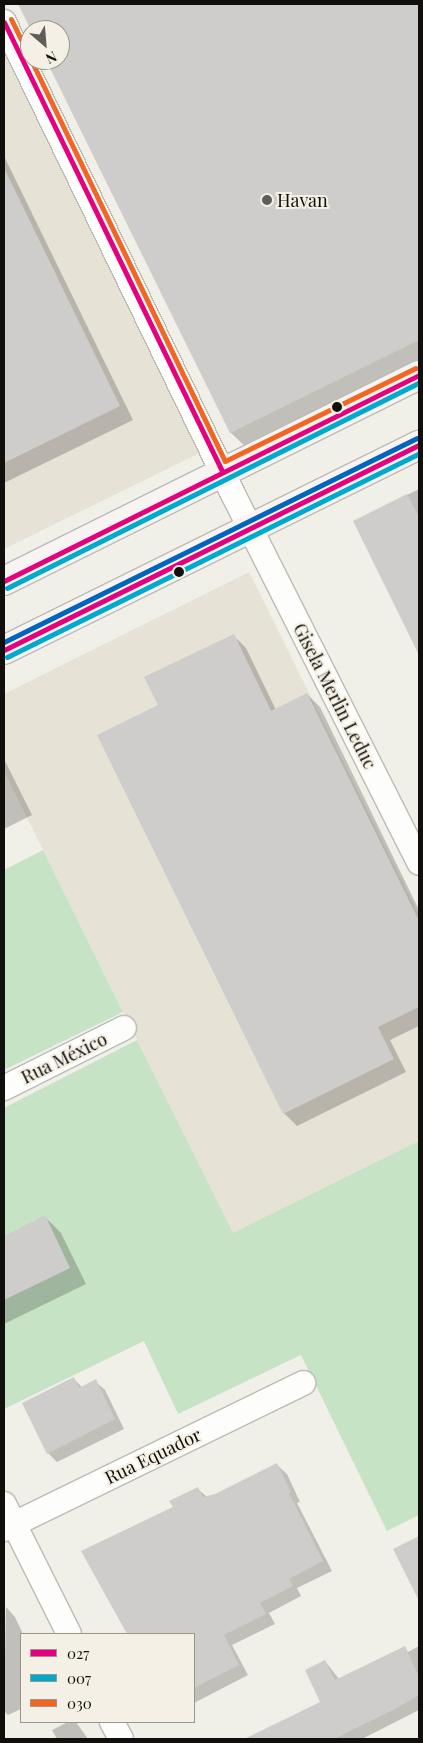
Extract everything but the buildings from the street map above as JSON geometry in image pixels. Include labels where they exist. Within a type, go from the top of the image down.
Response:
[{"type":"main road","points":[[4,581],[222,471],[419,375]]},
{"type":"main road","points":[[4,650],[419,445]]},
{"type":"street","name":"Gisela Merlin Leduc","points":[[4,22],[250,528],[419,863]]},
{"type":"street","name":"Rua México","points":[[4,1088],[124,1028]]},
{"type":"street","name":"Rua Equador","points":[[7,1519],[303,1383]]},
{"type":"street","points":[[7,1519],[68,1633]]},
{"type":"street","points":[[113,1723],[121,1739]]},
{"type":"shaded area","points":[[4,26],[20,59],[20,70],[25,70],[210,448],[4,549]]},
{"type":"shaded area","points":[[249,572],[419,915],[419,1141],[233,1234],[4,771],[4,694]]},
{"type":"green space","points":[[43,850],[123,1012],[4,1070],[4,870]]},
{"type":"green space","points":[[137,1040],[233,1233],[419,1141],[419,1515],[387,1531],[301,1355],[178,1414],[144,1341],[4,1409],[4,1108]]},
{"type":"transit line","name":"030","points":[[11,19],[20,37]]},
{"type":"transit line","name":"027","points":[[4,22],[222,471]]},
{"type":"transit line","name":"030","points":[[36,70],[225,461],[416,368]]},
{"type":"transit line","name":"027","points":[[4,581],[419,375]]},
{"type":"transit line","name":"007","points":[[7,588],[419,383]]},
{"type":"transit line","points":[[4,642],[416,438]]},
{"type":"transit line","name":"027","points":[[4,650],[419,445]]},
{"type":"transit line","name":"007","points":[[7,657],[419,453]]},
{"type":"place","name":"Havan","points":[[267,200]]}]
